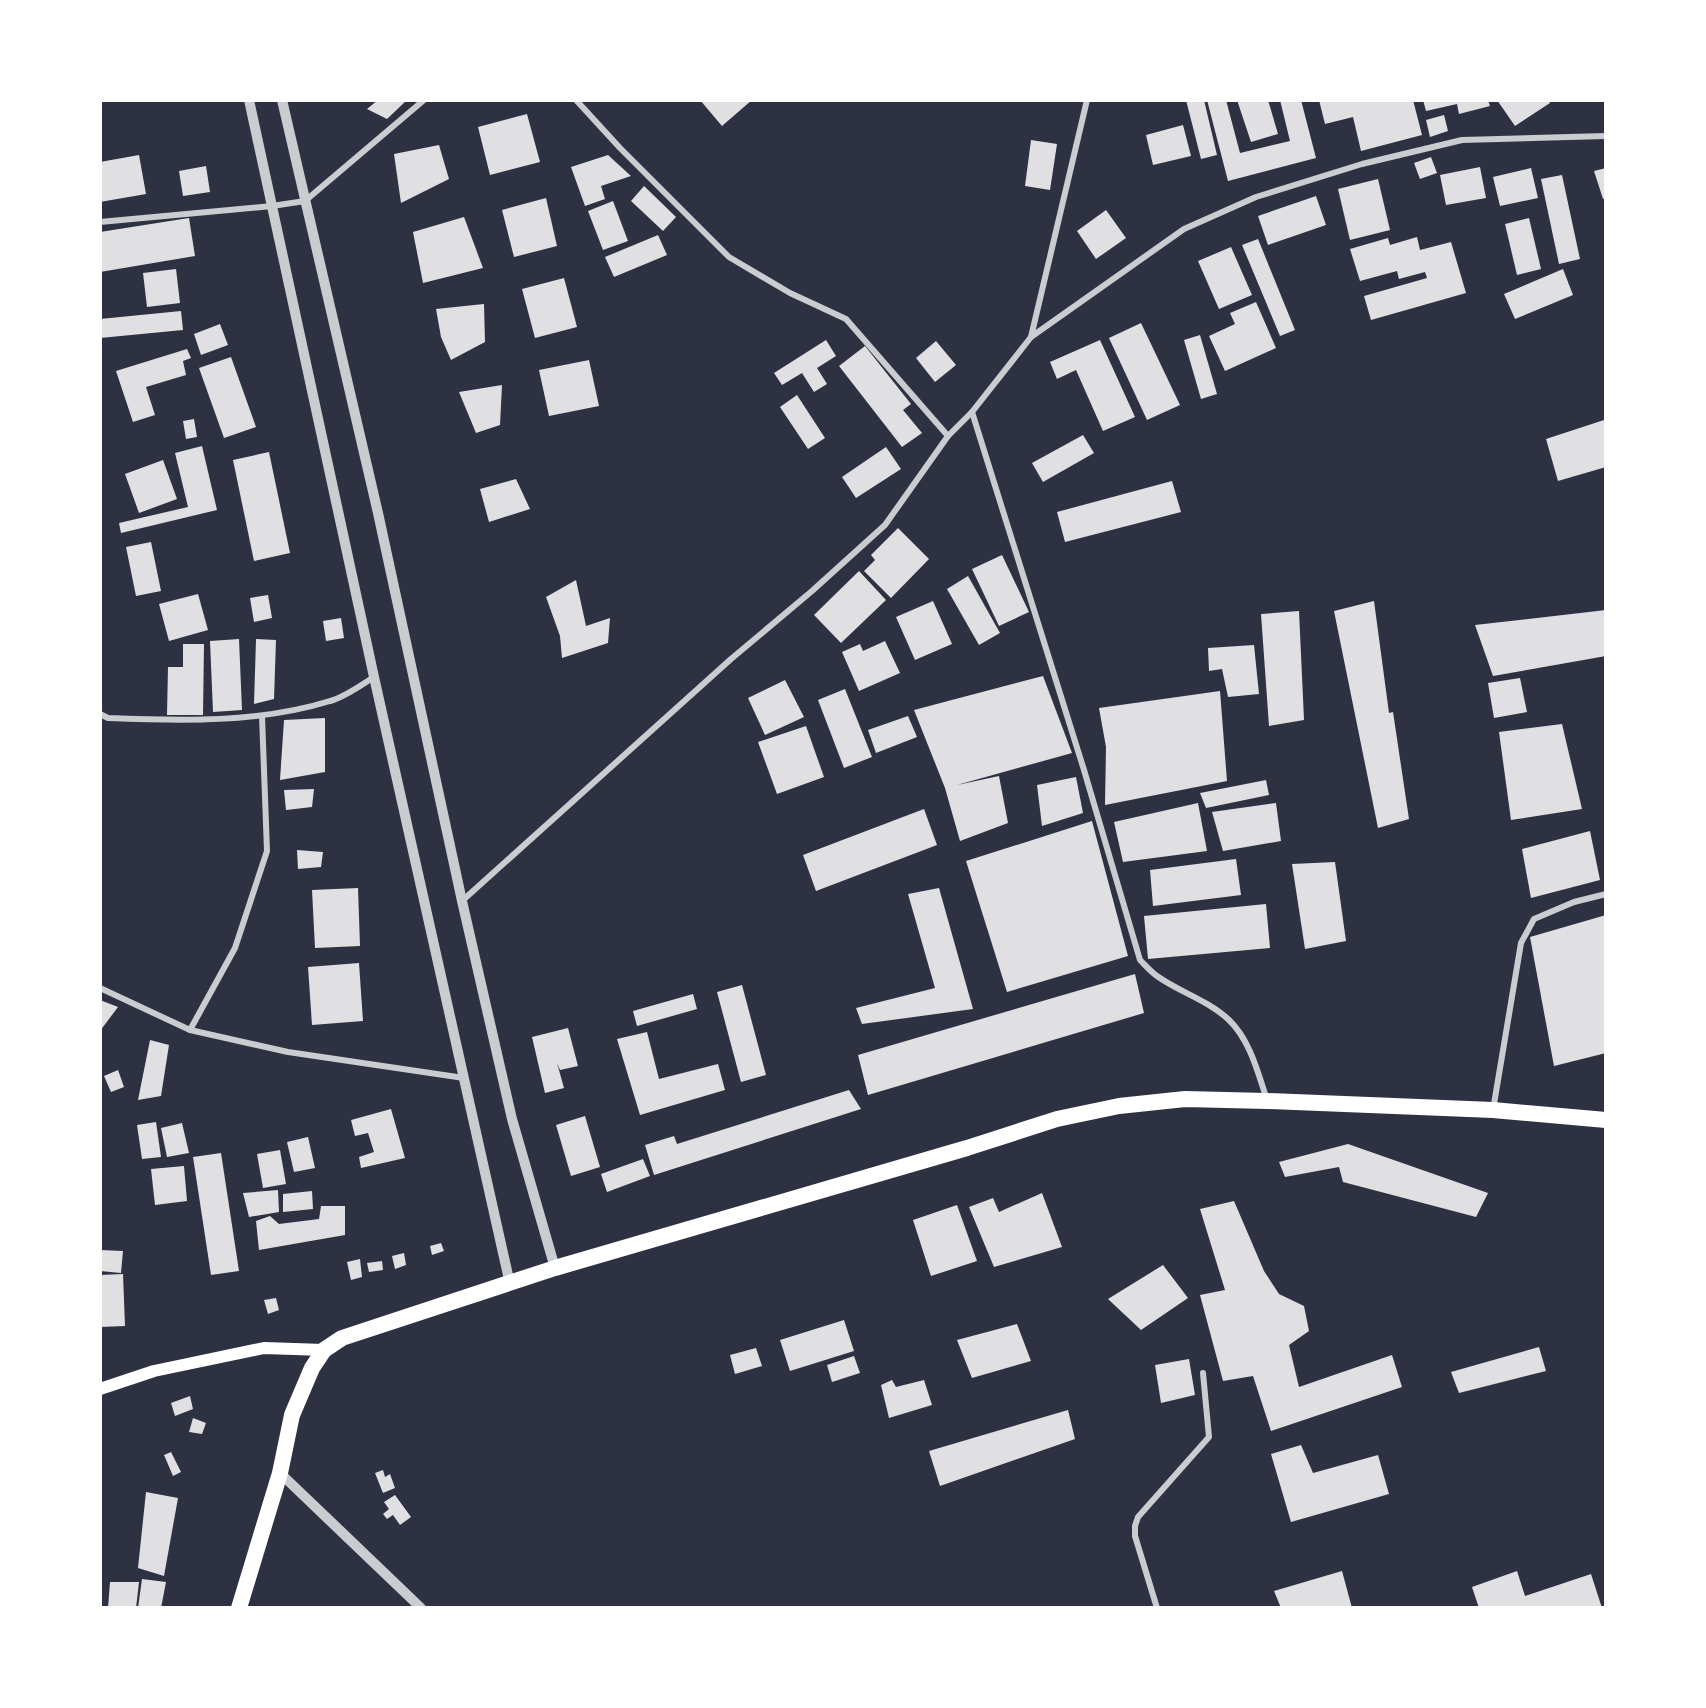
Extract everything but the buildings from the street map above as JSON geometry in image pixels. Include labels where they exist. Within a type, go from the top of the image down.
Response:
[{"type":"highway","points":[[239,1608],[280,1473],[292,1415],[312,1368],[324,1350],[342,1338],[555,1268],[967,1148],[1057,1119],[1119,1106],[1185,1099],[1267,1101],[1493,1110],[1605,1120]]},
{"type":"main road","points":[[100,1389],[154,1371],[264,1348],[324,1350]]},
{"type":"street","points":[[249,100],[374,677],[510,1284]]},
{"type":"street","points":[[282,100],[375,501],[512,1119],[555,1268]]},
{"type":"street","points":[[100,222],[305,201],[424,100]]},
{"type":"street","points":[[576,100],[620,148],[729,257],[790,293],[846,319],[948,436]]},
{"type":"street","points":[[1031,337],[1087,100]]},
{"type":"street","points":[[462,901],[731,659],[812,591],[885,525],[948,436],[972,412],[1031,337],[1184,229],[1256,197],[1362,164],[1462,140],[1605,136]]},
{"type":"street","points":[[972,412],[1084,770],[1140,960],[1156,976],[1186,991],[1229,1020],[1253,1058],[1267,1101]]},
{"type":"street","points":[[100,714],[108,718],[170,720],[262,716],[333,701],[374,677]]},
{"type":"street","points":[[190,1030],[235,948],[267,851],[262,716]]},
{"type":"street","points":[[1493,1110],[1521,943],[1534,919],[1574,902],[1605,894]]},
{"type":"street","points":[[100,988],[190,1030],[288,1052],[464,1078]]},
{"type":"street","points":[[1157,1608],[1135,1536],[1135,1526],[1138,1517],[1209,1437],[1203,1373]]},
{"type":"street","points":[[280,1473],[422,1608]]}]
